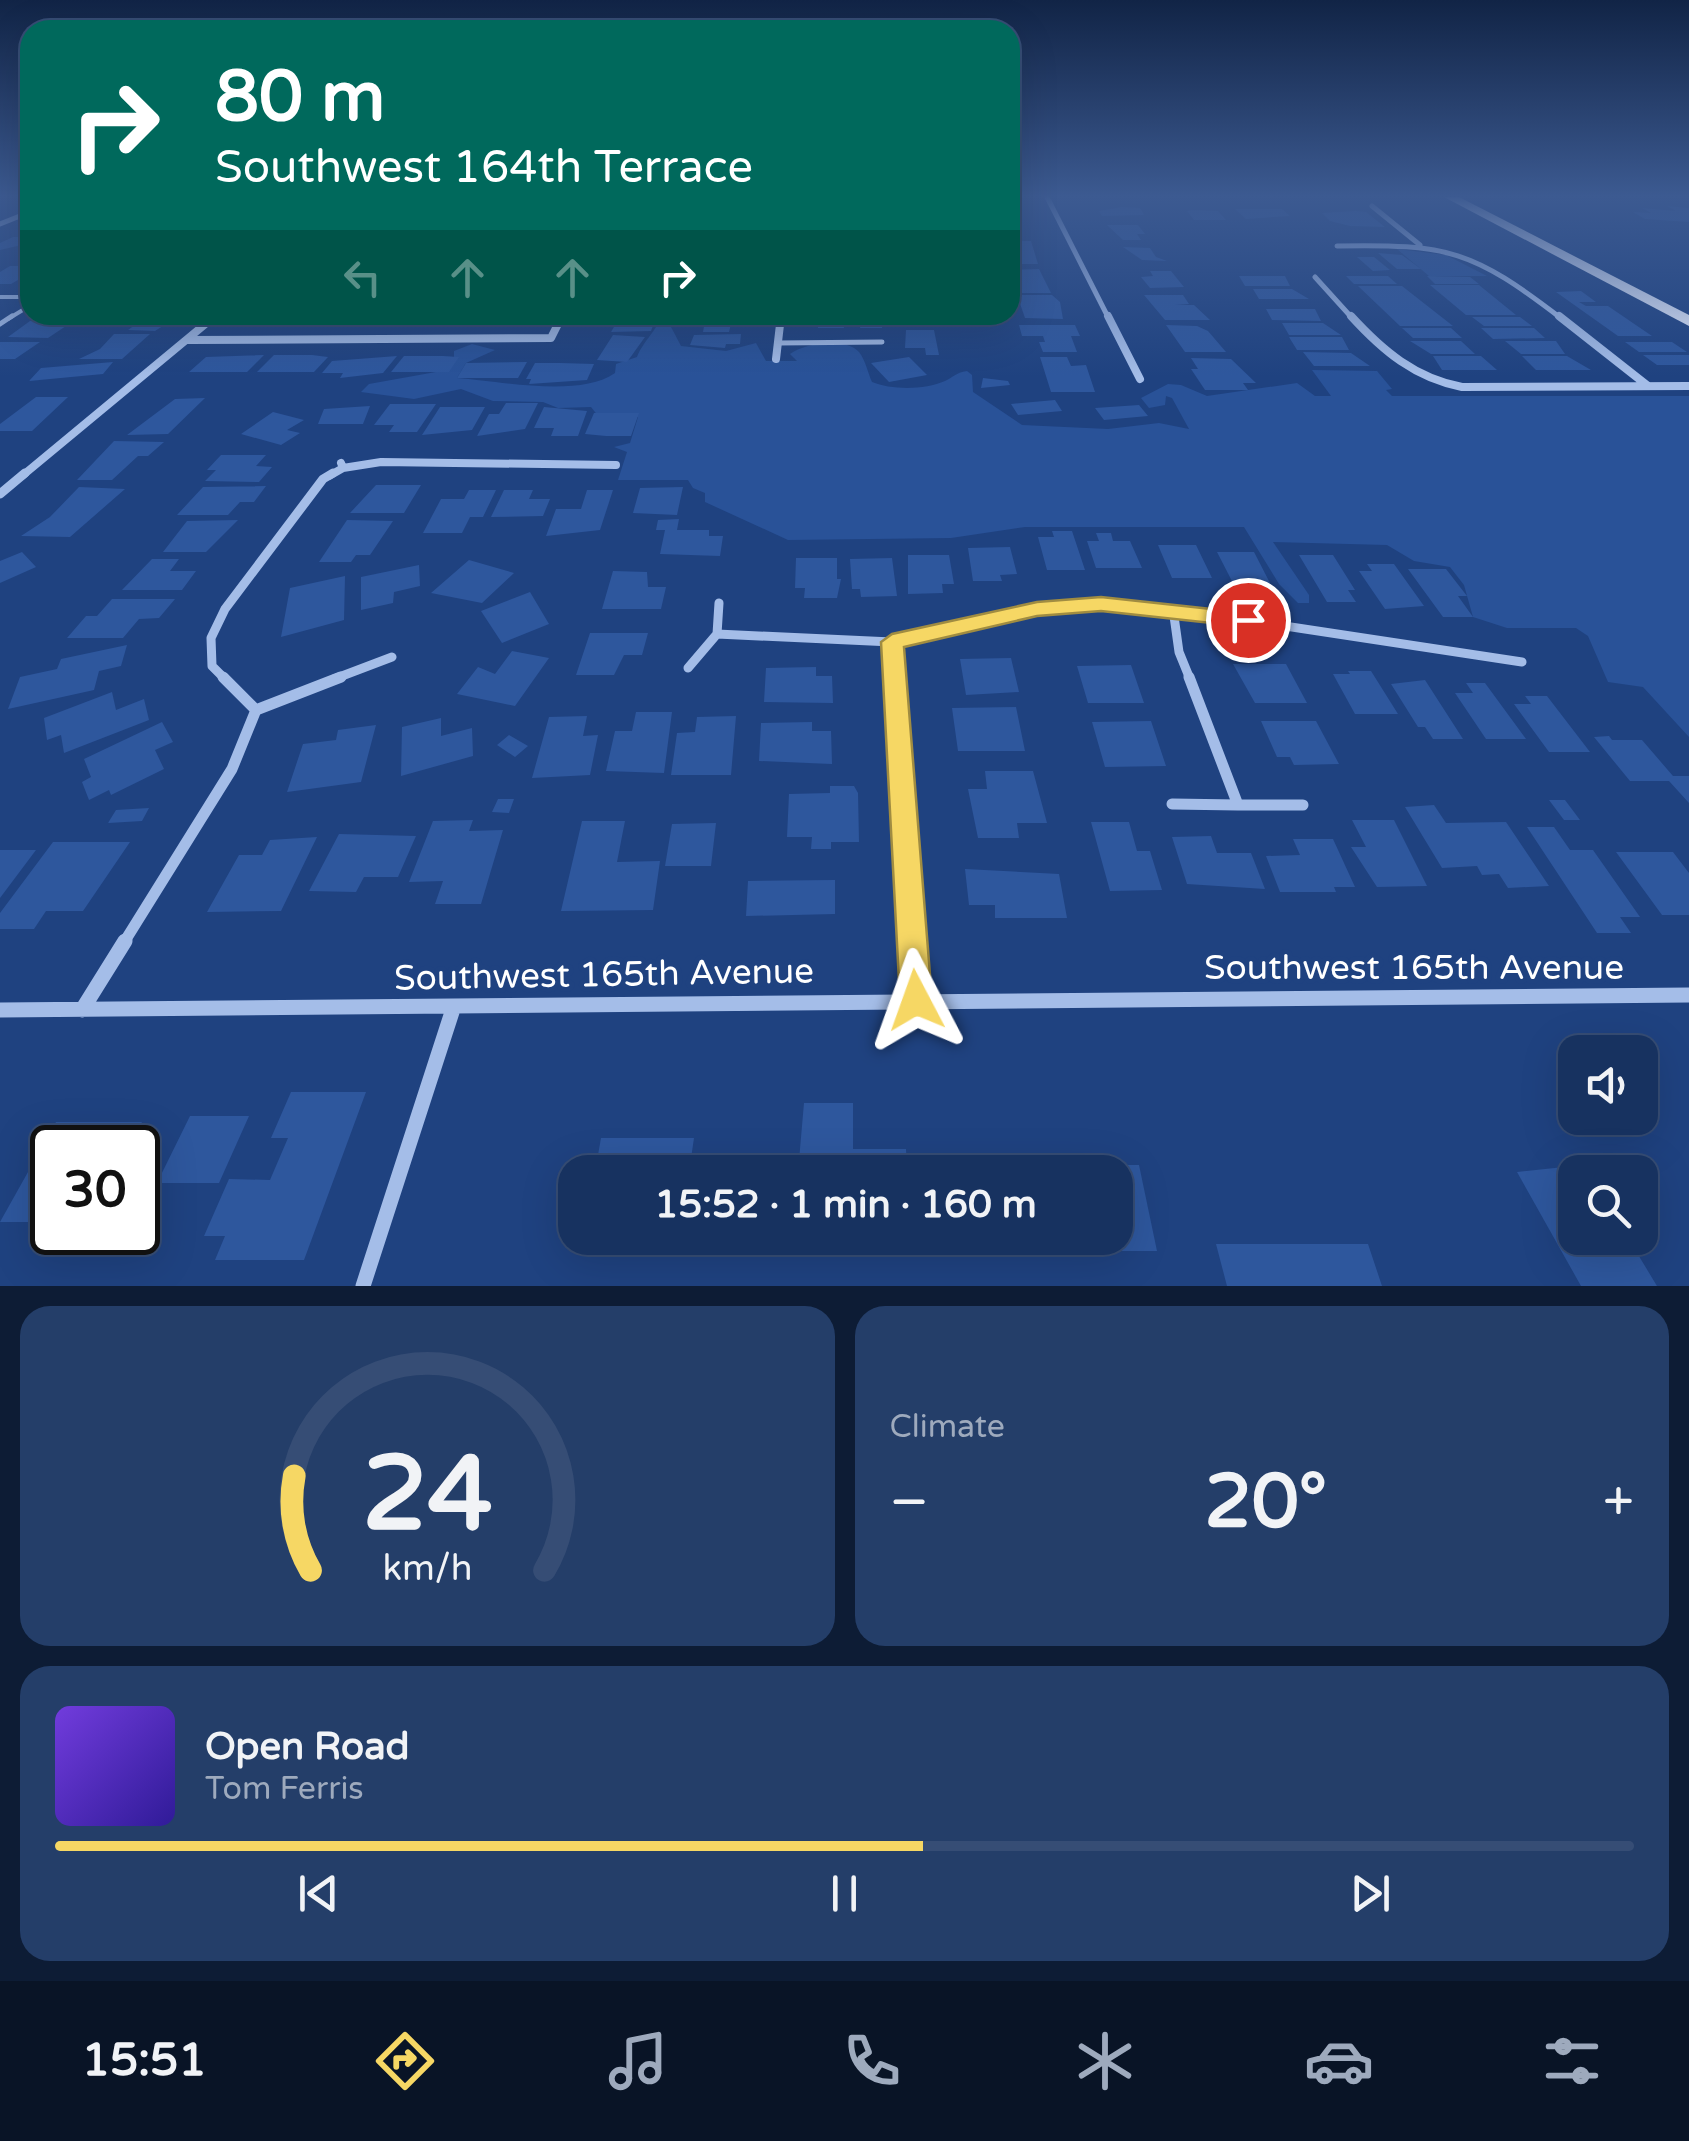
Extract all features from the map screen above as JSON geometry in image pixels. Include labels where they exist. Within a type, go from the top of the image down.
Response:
[{"type":"main road","points":[[1566,257],[1689,321]]},
{"type":"street","points":[[1078,257],[1140,378]]},
{"type":"street","points":[[1466,257],[1480,263],[1648,386]]},
{"type":"street","points":[[1315,277],[1407,371],[1428,381],[1462,387],[1689,386]]},
{"type":"street","points":[[0,494],[205,325]]},
{"type":"street","points":[[188,340],[551,338],[558,325]]},
{"type":"street","points":[[776,360],[780,325]]},
{"type":"street","points":[[256,710],[212,666],[212,638],[225,609],[323,478],[342,465],[616,465]]},
{"type":"street","points":[[688,668],[717,634],[719,603]]},
{"type":"street","points":[[717,634],[892,642],[1037,609],[1101,604],[1173,610],[1522,662]]},
{"type":"street","points":[[1173,610],[1179,652],[1238,805]]},
{"type":"street","points":[[892,642],[916,1000]]},
{"type":"street","points":[[82,1010],[232,769],[256,710],[392,657]]},
{"type":"street","points":[[1172,804],[1303,805]]},
{"type":"street","name":"Southwest 165th Avenue","points":[[0,1010],[1689,995]]},
{"type":"street","points":[[362,1286],[454,1006]]},
{"type":"lane","points":[[778,343],[882,342]]},
{"type":"shaded area","points":[[1406,257],[1450,257],[1487,276],[1429,276]]},
{"type":"shaded area","points":[[657,325],[670,325],[681,346],[726,351],[756,343],[766,361],[797,361],[790,354],[805,347],[844,344],[859,352],[872,382],[889,386],[928,386],[967,371],[972,375],[973,392],[1022,425],[1108,429],[1159,423],[1189,429],[1172,398],[1166,396],[1165,405],[1149,408],[1141,398],[1168,384],[1207,396],[1297,383],[1315,396],[1331,396],[1312,370],[1377,371],[1392,389],[1386,390],[1392,396],[1689,396],[1689,737],[1643,687],[1608,682],[1588,636],[1576,628],[1507,628],[1473,617],[1464,585],[1450,567],[1414,561],[1387,545],[1273,542],[1309,595],[1309,603],[1298,603],[1279,584],[1244,527],[1025,527],[951,538],[788,540],[705,502],[705,493],[693,488],[688,480],[618,480],[627,452],[614,447],[630,443],[638,417],[599,417],[591,407],[558,408],[543,402],[493,401],[461,389],[414,399],[361,392],[369,384],[447,370],[454,362],[454,351],[472,344],[495,350],[466,363],[457,378],[539,386],[581,385],[615,373],[616,364],[637,357]]},
{"type":"building","points":[[1020,257],[1036,257],[1038,264],[1020,264]]},
{"type":"building","points":[[1138,257],[1167,261],[1142,260]]},
{"type":"building","points":[[1357,257],[1374,257],[1390,270],[1373,271]]},
{"type":"building","points":[[1383,257],[1405,257],[1421,269],[1397,269]]},
{"type":"building","points":[[20,266],[20,279],[0,284],[0,272]]},
{"type":"building","points":[[1039,269],[1051,293],[1020,293],[1020,270]]},
{"type":"building","points":[[1150,271],[1171,271],[1184,287],[1150,288],[1141,277],[1153,276]]},
{"type":"building","points":[[1239,276],[1285,276],[1290,286],[1245,286]]},
{"type":"building","points":[[1346,276],[1388,276],[1397,284],[1354,284]]},
{"type":"building","points":[[1427,276],[1470,277],[1479,284],[1435,284]]},
{"type":"building","points":[[1430,285],[1479,285],[1516,315],[1466,315]]},
{"type":"building","points":[[1358,286],[1402,286],[1453,326],[1400,326]]},
{"type":"building","points":[[1253,289],[1292,289],[1309,299],[1259,299]]},
{"type":"building","points":[[1581,291],[1596,302],[1579,302],[1586,306],[1608,306],[1652,336],[1618,336],[1556,292]]},
{"type":"building","points":[[1020,295],[1052,295],[1060,302],[1063,319],[1025,318]]},
{"type":"building","points":[[1144,295],[1183,295],[1189,304],[1175,305],[1194,305],[1210,320],[1165,320]]},
{"type":"building","points":[[1266,309],[1315,309],[1321,321],[1272,320]]},
{"type":"building","points":[[1472,317],[1520,317],[1532,326],[1484,326]]},
{"type":"building","points":[[1282,323],[1323,323],[1341,335],[1289,335]]},
{"type":"building","points":[[24,325],[68,325],[48,338],[8,337]]},
{"type":"building","points":[[135,325],[164,325],[155,331],[128,330]]},
{"type":"building","points":[[615,325],[653,325],[651,331],[611,332]]},
{"type":"building","points":[[704,325],[731,325],[729,332],[703,332]]},
{"type":"building","points":[[844,325],[844,328],[818,328]]},
{"type":"building","points":[[861,325],[882,325],[882,328],[860,328]]},
{"type":"building","points":[[1019,325],[1075,325],[1080,336],[1071,336],[1077,352],[1043,352],[1039,342],[1045,342],[1043,336],[1022,336]]},
{"type":"building","points":[[1166,325],[1197,326],[1208,331],[1226,352],[1185,352]]},
{"type":"building","points":[[1402,328],[1451,328],[1462,338],[1413,338]]},
{"type":"building","points":[[1481,328],[1534,328],[1545,338],[1493,339]]},
{"type":"building","points":[[906,330],[934,330],[939,355],[926,355],[925,348],[905,348]]},
{"type":"building","points":[[114,334],[150,334],[122,359],[79,359],[100,349]]},
{"type":"building","points":[[741,334],[740,344],[726,344],[725,348],[690,345],[694,335]]},
{"type":"building","points":[[613,335],[645,337],[627,362],[597,360]]},
{"type":"building","points":[[1289,337],[1342,337],[1349,350],[1297,350]]},
{"type":"building","points":[[1410,341],[1461,341],[1475,354],[1431,354]]},
{"type":"building","points":[[1505,341],[1556,341],[1565,354],[1521,354]]},
{"type":"building","points":[[0,342],[40,342],[15,359],[0,359]]},
{"type":"building","points":[[1625,342],[1672,342],[1687,352],[1639,352]]},
{"type":"building","points":[[1303,352],[1351,353],[1370,366],[1314,366]]},
{"type":"building","points":[[264,355],[247,372],[189,372],[206,357]]},
{"type":"building","points":[[274,355],[328,357],[314,372],[257,372]]},
{"type":"building","points":[[1643,355],[1689,355],[1689,365],[1657,365]]},
{"type":"building","points":[[397,356],[383,373],[340,378],[343,373],[322,373],[332,361]]},
{"type":"building","points":[[404,356],[459,357],[449,372],[391,372]]},
{"type":"building","points":[[1433,356],[1481,356],[1497,370],[1442,370]]},
{"type":"building","points":[[1522,356],[1567,356],[1591,370],[1536,370]]},
{"type":"building","points":[[909,357],[927,375],[889,382],[871,363]]},
{"type":"building","points":[[1040,357],[1067,357],[1071,366],[1086,365],[1095,392],[1051,392]]},
{"type":"building","points":[[1191,358],[1231,359],[1256,383],[1243,383],[1248,390],[1205,390],[1191,369],[1198,369]]},
{"type":"building","points":[[113,362],[103,374],[29,381],[41,368]]},
{"type":"building","points":[[527,362],[518,378],[457,378],[466,363]]},
{"type":"building","points":[[535,363],[594,364],[587,380],[529,384],[531,379],[526,379]]},
{"type":"building","points":[[983,378],[1008,381],[1010,385],[981,388]]},
{"type":"building","points":[[36,397],[68,397],[32,431],[0,431],[0,424]]},
{"type":"building","points":[[205,398],[168,434],[127,435],[175,399]]},
{"type":"building","points":[[1055,400],[1062,411],[1018,415],[1011,404]]},
{"type":"building","points":[[506,403],[538,403],[525,429],[477,436],[489,414],[499,414]]},
{"type":"building","points":[[390,404],[436,404],[417,432],[389,432],[394,425],[374,425]]},
{"type":"building","points":[[1139,405],[1148,416],[1104,420],[1095,408]]},
{"type":"building","points":[[370,406],[363,424],[318,424],[324,409]]},
{"type":"building","points":[[440,407],[485,407],[472,430],[422,435]]},
{"type":"building","points":[[544,407],[587,411],[578,436],[551,436],[554,428],[534,428]]},
{"type":"building","points":[[273,412],[304,420],[287,430],[300,433],[281,445],[241,434]]},
{"type":"building","points":[[594,413],[639,413],[631,436],[606,436],[585,434]]},
{"type":"building","points":[[114,441],[164,442],[148,456],[138,456],[112,480],[77,480]]},
{"type":"building","points":[[221,455],[266,455],[256,466],[272,467],[259,482],[205,481],[216,470],[207,470]]},
{"type":"building","points":[[376,485],[421,485],[404,513],[350,513]]},
{"type":"building","points":[[266,486],[254,502],[240,502],[228,515],[177,515],[203,487]]},
{"type":"building","points":[[79,487],[125,489],[70,537],[21,536],[50,517]]},
{"type":"building","points":[[683,487],[677,515],[633,513],[640,488]]},
{"type":"building","points":[[469,490],[496,490],[483,517],[470,517],[462,533],[423,533],[441,499],[464,499]]},
{"type":"building","points":[[504,490],[533,490],[529,499],[550,499],[543,516],[491,517]]},
{"type":"building","points":[[587,490],[613,490],[600,530],[546,536],[556,509],[581,509]]},
{"type":"building","points":[[679,519],[677,530],[709,530],[709,536],[723,536],[720,556],[660,554],[665,530],[656,530],[658,520]]},
{"type":"building","points":[[238,520],[206,552],[163,552],[187,521]]},
{"type":"building","points":[[347,520],[393,521],[370,555],[356,555],[351,562],[319,562]]},
{"type":"building","points":[[1052,531],[1072,531],[1085,570],[1047,570],[1038,537],[1054,537]]},
{"type":"building","points":[[1096,533],[1111,533],[1113,541],[1130,541],[1142,568],[1096,568],[1087,541],[1099,541]]},
{"type":"building","points":[[1158,545],[1196,545],[1212,578],[1172,578]]},
{"type":"building","points":[[1010,547],[1017,574],[1000,575],[1002,581],[973,581],[968,548]]},
{"type":"building","points":[[22,552],[36,567],[0,583],[0,561]]},
{"type":"building","points":[[1217,552],[1254,552],[1271,585],[1234,585]]},
{"type":"building","points":[[908,555],[949,555],[954,584],[942,584],[943,593],[908,594]]},
{"type":"building","points":[[1299,555],[1333,555],[1355,590],[1348,590],[1356,602],[1327,602]]},
{"type":"building","points":[[796,558],[837,558],[837,579],[841,579],[837,598],[804,598],[805,588],[795,588]]},
{"type":"building","points":[[892,558],[897,596],[861,597],[860,589],[852,589],[850,559]]},
{"type":"building","points":[[152,559],[179,559],[170,571],[196,571],[182,590],[122,590]]},
{"type":"building","points":[[469,560],[514,573],[482,603],[431,593]]},
{"type":"building","points":[[1367,564],[1394,564],[1424,606],[1385,609],[1359,571],[1372,571]]},
{"type":"building","points":[[419,565],[420,586],[394,592],[393,603],[361,610],[361,577]]},
{"type":"building","points":[[1408,569],[1446,569],[1467,596],[1458,596],[1473,617],[1443,617]]},
{"type":"building","points":[[613,571],[647,572],[648,587],[666,587],[661,609],[602,609]]},
{"type":"building","points":[[345,576],[344,620],[281,637],[290,588]]},
{"type":"building","points":[[530,592],[549,624],[502,643],[481,611]]},
{"type":"building","points":[[112,599],[175,599],[159,618],[139,619],[123,638],[67,638],[86,616],[97,616]]},
{"type":"building","points":[[590,633],[648,633],[642,655],[624,655],[614,675],[576,675]]},
{"type":"building","points":[[127,645],[121,666],[99,671],[94,690],[8,709],[20,677],[57,669],[61,659]]},
{"type":"building","points":[[512,651],[549,658],[515,706],[457,694],[478,667],[495,674]]},
{"type":"building","points":[[1011,658],[1019,692],[966,695],[960,659]]},
{"type":"building","points":[[1233,664],[1286,664],[1307,703],[1255,703]]},
{"type":"building","points":[[1131,665],[1144,703],[1088,703],[1077,666]]},
{"type":"building","points":[[816,667],[816,676],[832,676],[833,703],[764,702],[766,668]]},
{"type":"building","points":[[1348,671],[1371,671],[1398,714],[1355,714],[1333,674],[1350,674]]},
{"type":"building","points":[[1425,680],[1463,739],[1433,739],[1425,727],[1418,727],[1391,684]]},
{"type":"building","points":[[1466,683],[1485,683],[1526,739],[1486,739],[1455,693],[1473,693]]},
{"type":"building","points":[[112,692],[116,710],[144,699],[149,720],[64,753],[61,735],[47,740],[44,718]]},
{"type":"building","points":[[1525,696],[1547,696],[1590,752],[1549,752],[1514,704],[1531,704]]},
{"type":"building","points":[[1016,707],[1025,751],[958,751],[952,708]]},
{"type":"building","points":[[636,712],[672,712],[664,773],[606,771],[615,731],[632,731]]},
{"type":"building","points":[[587,716],[583,736],[598,735],[590,775],[532,778],[549,717]]},
{"type":"building","points":[[736,716],[731,775],[671,775],[677,733],[695,732],[697,717]]},
{"type":"building","points":[[441,718],[441,736],[472,728],[473,756],[401,776],[402,727]]},
{"type":"building","points":[[1151,721],[1166,766],[1105,767],[1092,722]]},
{"type":"building","points":[[1261,721],[1316,721],[1339,764],[1294,765],[1290,757],[1277,757]]},
{"type":"building","points":[[162,722],[173,742],[155,750],[164,769],[111,795],[109,790],[89,800],[82,782],[91,777],[84,759]]},
{"type":"building","points":[[812,722],[812,731],[831,731],[832,764],[759,761],[761,723]]},
{"type":"building","points":[[376,725],[361,782],[287,792],[303,744],[336,740],[338,730]]},
{"type":"building","points":[[509,735],[528,746],[515,757],[497,745]]},
{"type":"building","points":[[1609,736],[1612,740],[1642,740],[1673,776],[1689,776],[1689,803],[1669,781],[1630,781],[1594,737]]},
{"type":"building","points":[[985,771],[1033,771],[1047,823],[1017,823],[1019,838],[978,838],[968,789],[987,789]]},
{"type":"building","points":[[830,786],[854,786],[858,793],[859,842],[831,842],[831,849],[811,849],[812,837],[787,837],[789,794],[830,793]]},
{"type":"building","points":[[498,799],[514,799],[509,813],[492,812]]},
{"type":"building","points":[[1549,800],[1565,800],[1580,820],[1564,820]]},
{"type":"building","points":[[1434,805],[1446,823],[1506,822],[1549,886],[1508,888],[1499,874],[1482,875],[1477,866],[1442,868],[1405,807]]},
{"type":"building","points":[[149,808],[142,821],[108,823],[116,810]]},
{"type":"building","points":[[473,820],[469,831],[503,830],[481,904],[435,904],[443,881],[409,882],[433,821]]},
{"type":"building","points":[[1352,820],[1394,820],[1427,886],[1377,887],[1351,847],[1366,847]]},
{"type":"building","points":[[582,821],[625,821],[617,862],[660,861],[653,910],[561,911]]},
{"type":"building","points":[[1091,822],[1129,822],[1137,851],[1150,851],[1162,890],[1110,891]]},
{"type":"building","points":[[716,823],[711,866],[665,866],[672,824]]},
{"type":"building","points":[[1527,827],[1554,827],[1570,850],[1593,850],[1640,917],[1620,917],[1631,933],[1597,933]]},
{"type":"building","points":[[339,834],[416,836],[398,877],[364,877],[356,892],[309,891]]},
{"type":"building","points":[[1211,836],[1217,853],[1251,853],[1265,889],[1187,884],[1172,837]]},
{"type":"building","points":[[317,837],[281,911],[207,912],[239,855],[262,855],[270,840]]},
{"type":"building","points":[[1293,839],[1333,839],[1355,887],[1334,887],[1336,892],[1280,892],[1266,856],[1300,855]]},
{"type":"building","points":[[53,842],[130,842],[83,911],[46,911],[34,929],[0,929],[0,913]]},
{"type":"building","points":[[0,850],[36,850],[0,898]]},
{"type":"building","points":[[1616,852],[1673,852],[1689,873],[1689,915],[1662,915]]},
{"type":"building","points":[[965,869],[1059,874],[1067,918],[995,918],[995,905],[969,905]]},
{"type":"building","points":[[835,880],[835,914],[746,916],[748,881]]},
{"type":"building","points":[[291,1092],[366,1092],[304,1260],[215,1260],[225,1236],[204,1236],[229,1179],[270,1180],[288,1138],[271,1138]]},
{"type":"building","points":[[804,1103],[853,1103],[853,1149],[906,1149],[906,1155],[799,1155]]},
{"type":"building","points":[[190,1116],[249,1116],[219,1183],[160,1183]]},
{"type":"building","points":[[56,1122],[142,1122],[140,1125],[54,1125]]},
{"type":"building","points":[[601,1138],[694,1138],[692,1155],[598,1155]]},
{"type":"building","points":[[1133,1165],[1139,1165],[1157,1251],[1133,1251]]},
{"type":"building","points":[[30,1168],[30,1222],[0,1222]]},
{"type":"building","points":[[1558,1168],[1558,1245],[1517,1172]]},
{"type":"building","points":[[1216,1244],[1368,1244],[1382,1286],[1227,1286]]},
{"type":"building","points":[[1564,1255],[1638,1255],[1657,1286],[1581,1286]]},
{"type":"route","points":[[916,1000],[892,642],[1037,609],[1101,604],[1248,620]]}]
